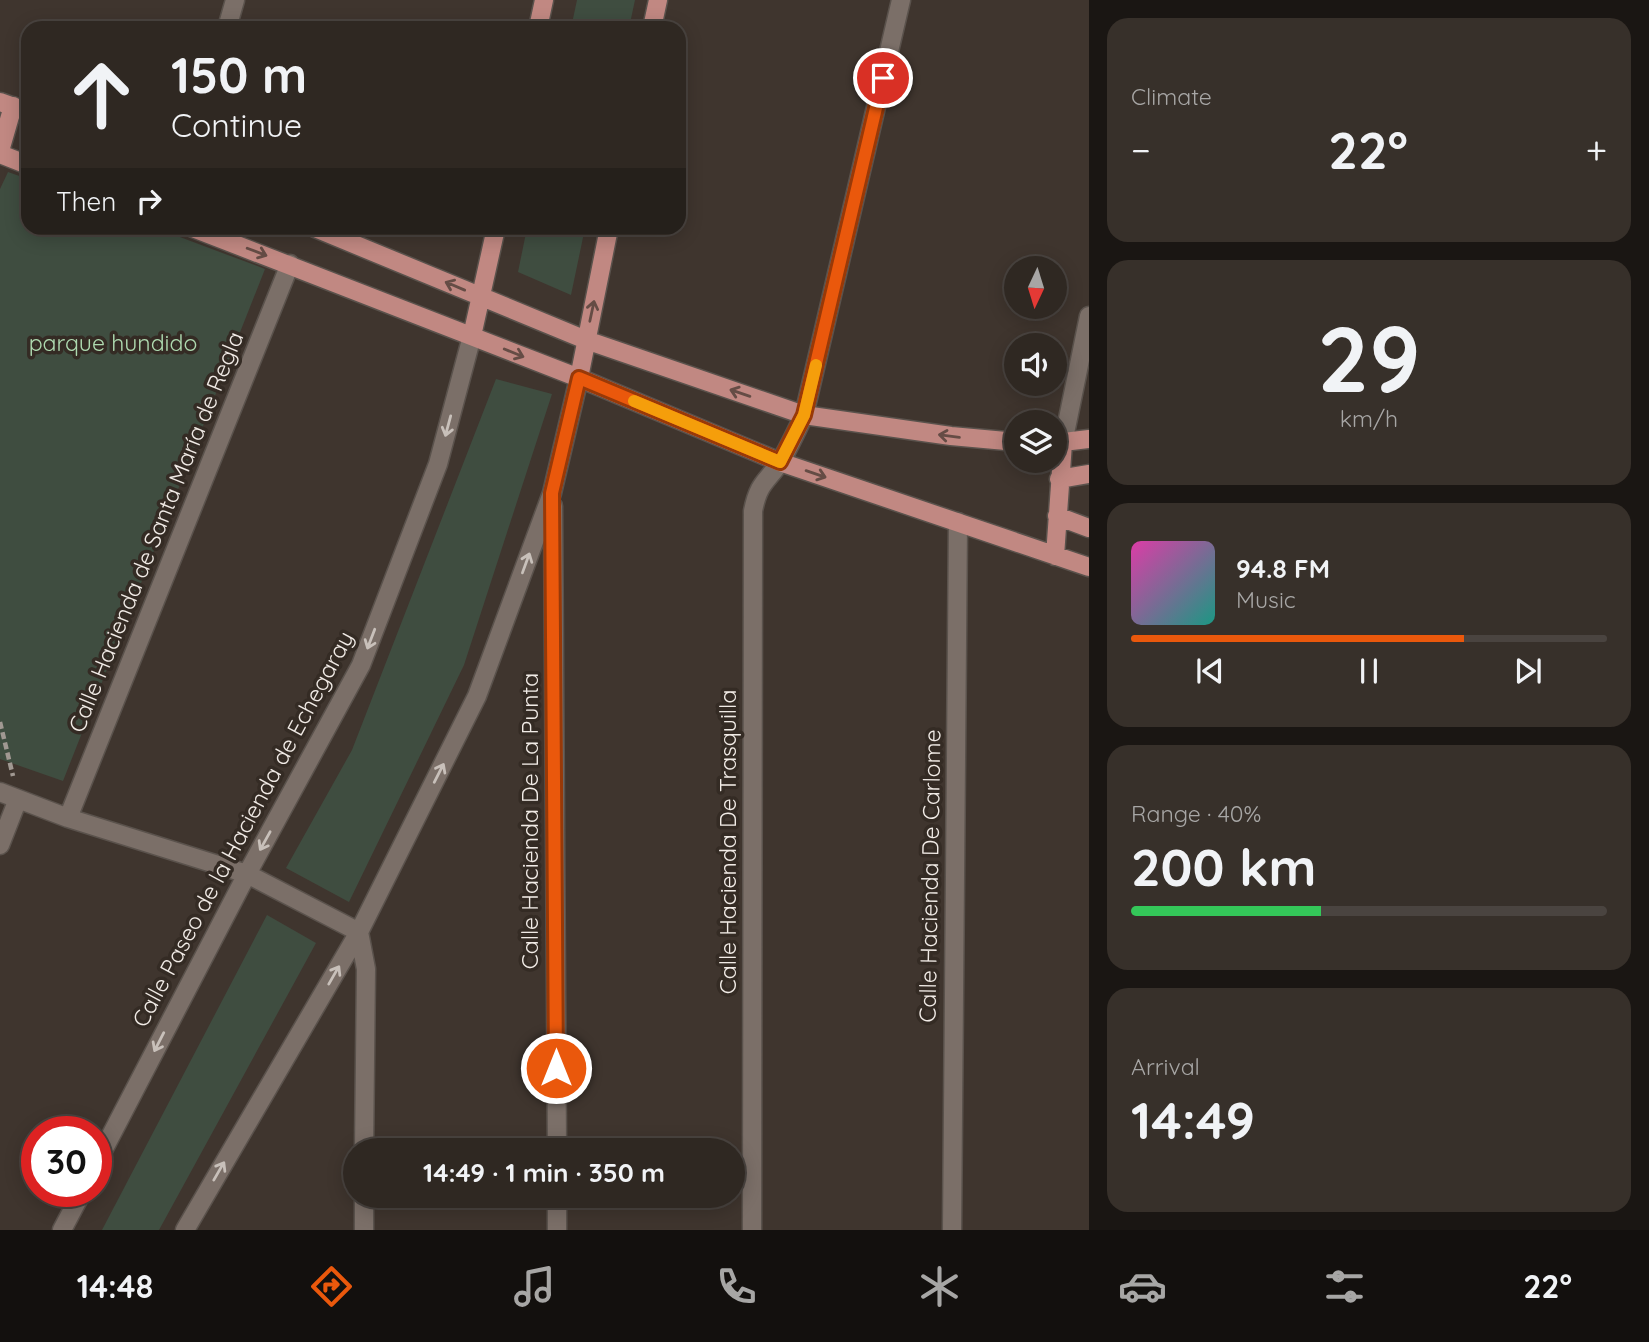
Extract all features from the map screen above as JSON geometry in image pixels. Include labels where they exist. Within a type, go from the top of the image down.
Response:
[{"type":"main road","points":[[540,21],[544,0]]},
{"type":"main road","points":[[653,21],[657,0]]},
{"type":"main road","points":[[14,107],[0,152],[21,162]]},
{"type":"main road","points":[[212,235],[579,378],[780,462],[1089,567]]},
{"type":"main road","points":[[332,235],[586,340],[804,415],[1004,441]]},
{"type":"main road","name":"Calle Paseo de la Hacienda de Echegaray","points":[[472,336],[494,235]]},
{"type":"main road","points":[[579,378],[608,235]]},
{"type":"main road","points":[[1067,442],[1089,439]]},
{"type":"main road","points":[[1055,555],[1059,473]]},
{"type":"main road","points":[[1059,479],[1089,474]]},
{"type":"main road","points":[[1057,516],[1089,527]]},
{"type":"street","points":[[229,21],[235,0]]},
{"type":"street","name":"Calle Hacienda De Trasquilla","points":[[752,1230],[753,511],[757,492],[765,478],[780,462],[804,415],[901,0]]},
{"type":"street","name":"Calle Hacienda de Santa María de Regla","points":[[68,818],[290,264]]},
{"type":"street","points":[[1067,410],[1089,316]]},
{"type":"street","name":"Calle Paseo de la Hacienda de Echegaray","points":[[112,1133],[247,874],[361,665],[438,464],[472,336]]},
{"type":"street","points":[[185,1230],[359,932],[477,696],[552,493],[579,378]]},
{"type":"street","name":"Calle Hacienda De La Punta","points":[[552,493],[557,1138]]},
{"type":"street","name":"Calle Hacienda De Carlome","points":[[952,1230],[958,522]]},
{"type":"street","points":[[0,792],[68,818],[247,874],[359,932]]},
{"type":"street","points":[[0,845],[19,799]]},
{"type":"street","points":[[359,932],[366,970],[364,1138]]},
{"type":"street","points":[[62,1230],[74,1207]]},
{"type":"street","points":[[364,1208],[364,1230]]},
{"type":"street","points":[[557,1208],[558,1230]]},
{"type":"path","points":[[0,722],[19,799]]},
{"type":"green space","points":[[577,0],[635,0],[630,21],[572,21]]},
{"type":"green space","name":"parque hundido","points":[[8,172],[21,177],[21,235],[175,235],[265,269],[63,781],[0,759],[0,189]]},
{"type":"green space","points":[[526,235],[584,235],[571,295],[518,272]]},
{"type":"green space","points":[[496,379],[552,394],[464,665],[349,902],[286,868],[352,750]]},
{"type":"green space","points":[[267,915],[316,943],[159,1230],[102,1230]]},
{"type":"slow traffic","points":[[634,401],[780,462],[804,415],[816,365]]},
{"type":"route","points":[[556,1068],[552,493],[579,378],[780,462],[804,415],[883,78]]}]
